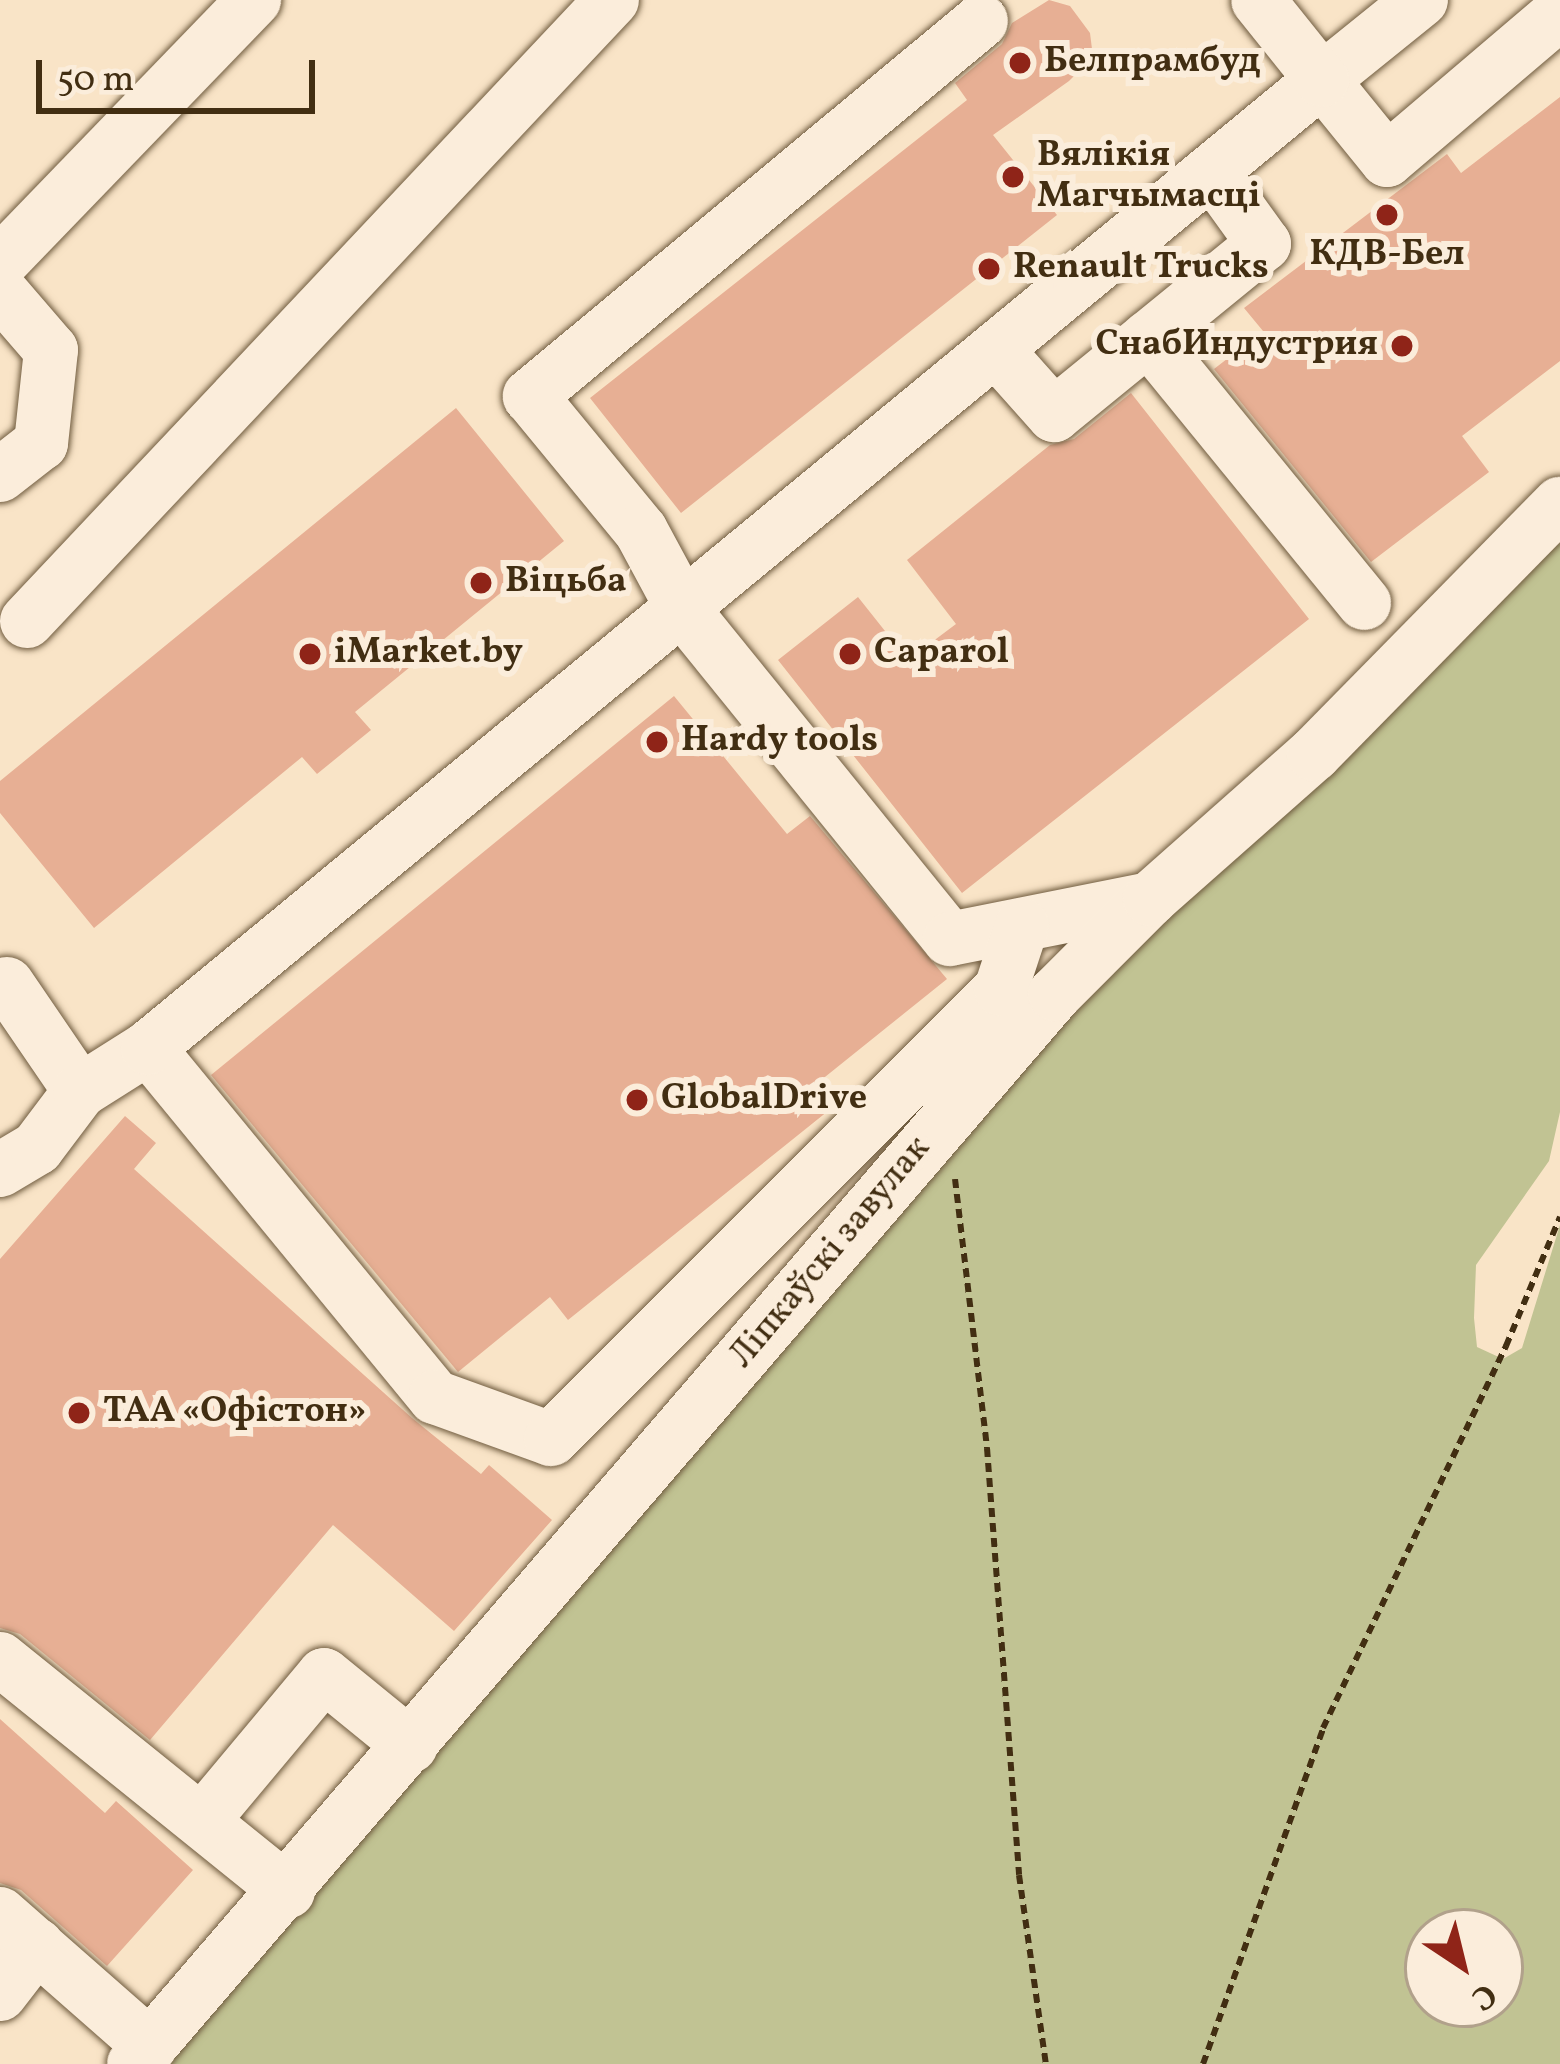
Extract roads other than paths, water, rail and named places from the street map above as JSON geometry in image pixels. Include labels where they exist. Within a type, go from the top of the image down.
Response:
[{"type":"street","points":[[0,263],[254,0]]},
{"type":"street","points":[[26,621],[612,0]]},
{"type":"street","points":[[1258,0],[1387,160],[1560,13]]},
{"type":"street","points":[[0,1170],[37,1148],[80,1091],[148,1048],[1421,0]]},
{"type":"street","points":[[981,21],[530,396],[641,531],[684,610],[950,939],[1150,899]]},
{"type":"street","points":[[997,351],[1054,415],[1264,244],[1212,172]]},
{"type":"street","points":[[0,291],[51,350],[41,442],[0,475]]},
{"type":"street","points":[[1148,338],[1364,602]]},
{"type":"street","name":"Ліпкаўскі завулак","points":[[142,2055],[288,1891],[1054,994],[1150,899],[1315,754],[1560,504]]},
{"type":"street","points":[[148,1048],[436,1397],[551,1439],[1001,989],[1022,925]]},
{"type":"street","points":[[7,984],[80,1091]]},
{"type":"street","points":[[0,1659],[288,1891]]},
{"type":"street","points":[[202,1821],[324,1675],[411,1746]]},
{"type":"street","points":[[0,1994],[18,1930],[142,2055]]},
{"type":"place","name":"Белпрамбуд","points":[[1020,63]]},
{"type":"place","name":"Вялікія Магчымасці","points":[[1013,177]]},
{"type":"place","name":"КДВ-Бел","points":[[1387,215]]},
{"type":"place","name":"Renault Trucks","points":[[989,269]]},
{"type":"place","name":"СнабИндустрия","points":[[1402,346]]},
{"type":"place","name":"Віцьба","points":[[481,583]]},
{"type":"place","name":"iMarket.by","points":[[310,654]]},
{"type":"place","name":"Caparol","points":[[850,654]]},
{"type":"place","name":"Hardy tools","points":[[657,742]]},
{"type":"place","name":"GlobalDrive","points":[[637,1100]]},
{"type":"place","name":"ТАА «Офістон»","points":[[79,1413]]}]
